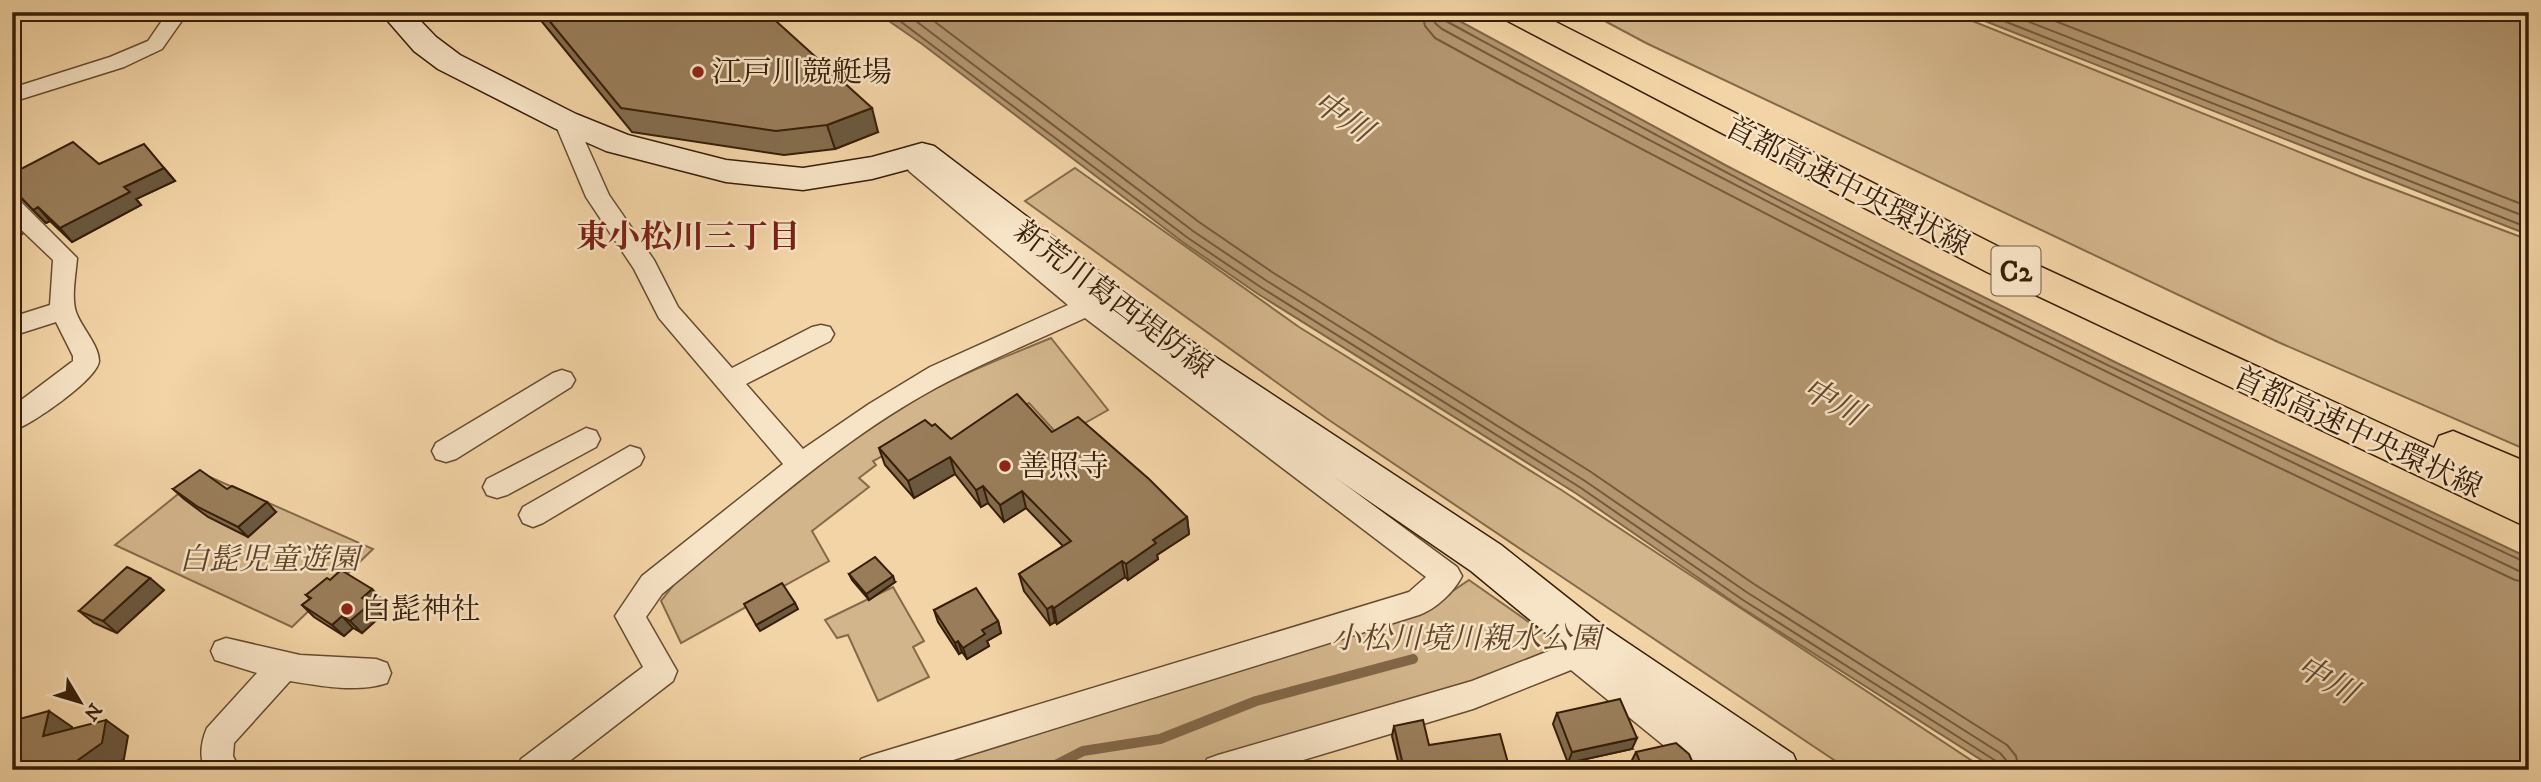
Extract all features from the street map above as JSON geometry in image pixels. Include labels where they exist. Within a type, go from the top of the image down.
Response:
[{"type":"highway","name":"首都高速中央環状線","points":[[1513,12],[2000,263],[2529,511]]},
{"type":"highway","name":"首都高速中央環状線","points":[[1553,12],[2028,250],[2232,347],[2529,481]]},
{"type":"main road","points":[[395,12],[425,44],[449,62],[591,134],[639,149],[726,171],[803,179],[890,164],[907,157]]},
{"type":"main road","name":"新荒川葛西堤防線","points":[[907,157],[922,154],[1175,349],[1207,383],[1486,558],[1583,649],[1776,770]]},
{"type":"street","points":[[12,95],[117,62],[155,45],[178,12]]},
{"type":"street","points":[[565,121],[598,197],[645,267],[668,312],[801,464]]},
{"type":"street","points":[[872,770],[1419,602],[1447,576],[1207,383],[1087,307],[907,157]]},
{"type":"street","points":[[12,207],[65,257],[62,310],[86,356],[86,365],[12,421]]},
{"type":"street","points":[[533,770],[662,671],[630,616],[652,585],[801,464],[878,411],[939,374],[1087,307]]},
{"type":"street","points":[[12,327],[62,310]]},
{"type":"street","points":[[728,381],[821,334]]},
{"type":"street","points":[[446,452],[562,380]]},
{"type":"street","points":[[497,487],[586,439]]},
{"type":"street","points":[[533,515],[630,457]]},
{"type":"street","points":[[1218,770],[1473,695],[1583,649],[1719,770]]},
{"type":"street","points":[[226,651],[282,668],[334,674],[376,673]]},
{"type":"street","points":[[224,770],[217,760],[218,738],[282,668]]},
{"type":"green space","points":[[1588,12],[1950,12],[2364,178],[2529,240],[2529,451],[2278,342],[1646,43]]},
{"type":"green space","points":[[1075,168],[1299,327],[1563,491],[1986,770],[1849,770],[1326,418],[1025,201]]},
{"type":"green space","points":[[1051,338],[1108,410],[1060,437],[1029,403],[949,446],[935,428],[873,461],[876,465],[859,478],[869,487],[812,531],[829,561],[681,643],[661,601],[676,582],[799,482],[895,412],[958,377]]},
{"type":"green space","name":"白髭児童遊園","points":[[203,474],[373,549],[292,627],[115,545]]},
{"type":"green space","name":"小松川境川親水公園","points":[[1469,580],[1560,644],[1483,682],[1185,770],[903,770],[1420,613]]},
{"type":"green space","points":[[893,587],[924,641],[913,647],[929,677],[878,701],[848,635],[837,638],[825,620]]},
{"type":"water","name":"中川","points":[[876,12],[1443,12],[1727,166],[1931,271],[2121,365],[2529,558],[2529,770],[1997,770],[1739,606],[1577,494],[1258,294],[1184,243]]},
{"type":"water","points":[[1962,12],[2529,12],[2529,235]]},
{"type":"building","name":"江戸川競艇場","points":[[542,12],[766,12],[872,108],[827,125],[776,131],[621,108]]},
{"type":"building","points":[[73,142],[99,164],[144,144],[164,168],[124,187],[130,192],[60,228],[38,207],[33,210],[12,188],[12,180],[20,177],[15,172]]},
{"type":"building","points":[[1017,394],[1052,432],[1078,417],[1149,479],[1187,517],[1153,540],[1156,543],[1126,564],[1122,561],[1054,608],[1052,606],[1047,609],[1019,574],[1071,541],[1022,491],[1000,505],[983,486],[976,490],[950,457],[908,481],[879,448],[925,420],[932,426],[935,424],[951,439]]},
{"type":"building","points":[[200,470],[227,489],[232,486],[267,502],[238,527],[198,507],[173,489]]},
{"type":"building","points":[[875,557],[893,576],[866,594],[849,574]]},
{"type":"building","points":[[127,567],[150,578],[103,621],[79,611]]},
{"type":"building","points":[[341,570],[372,589],[362,598],[371,603],[350,621],[342,616],[332,625],[302,605],[311,598],[306,595]]},
{"type":"building","points":[[782,583],[795,603],[756,625],[744,604]]},
{"type":"building","points":[[976,588],[998,621],[982,630],[985,634],[963,648],[958,641],[955,643],[934,610]]},
{"type":"building","points":[[1620,699],[1637,738],[1572,752],[1557,713]]},
{"type":"building","points":[[49,711],[43,736],[106,720],[102,743],[64,770],[12,770],[12,721]]},
{"type":"building","points":[[1423,720],[1429,745],[1500,734],[1510,770],[1374,770],[1403,765],[1394,726]]},
{"type":"building","points":[[1676,743],[1689,754],[1696,770],[1643,770],[1636,752]]},
{"type":"waterway","points":[[1046,770],[1083,751],[1160,739],[1256,701],[1413,659]]},
{"type":"place","name":"江戸川競艇場","points":[[698,72]]},
{"type":"place","name":"善照寺","points":[[1005,466]]},
{"type":"place","name":"白髭神社","points":[[347,609]]},
{"type":"district","name":"東小松川三丁目","points":[[688,236]]}]
